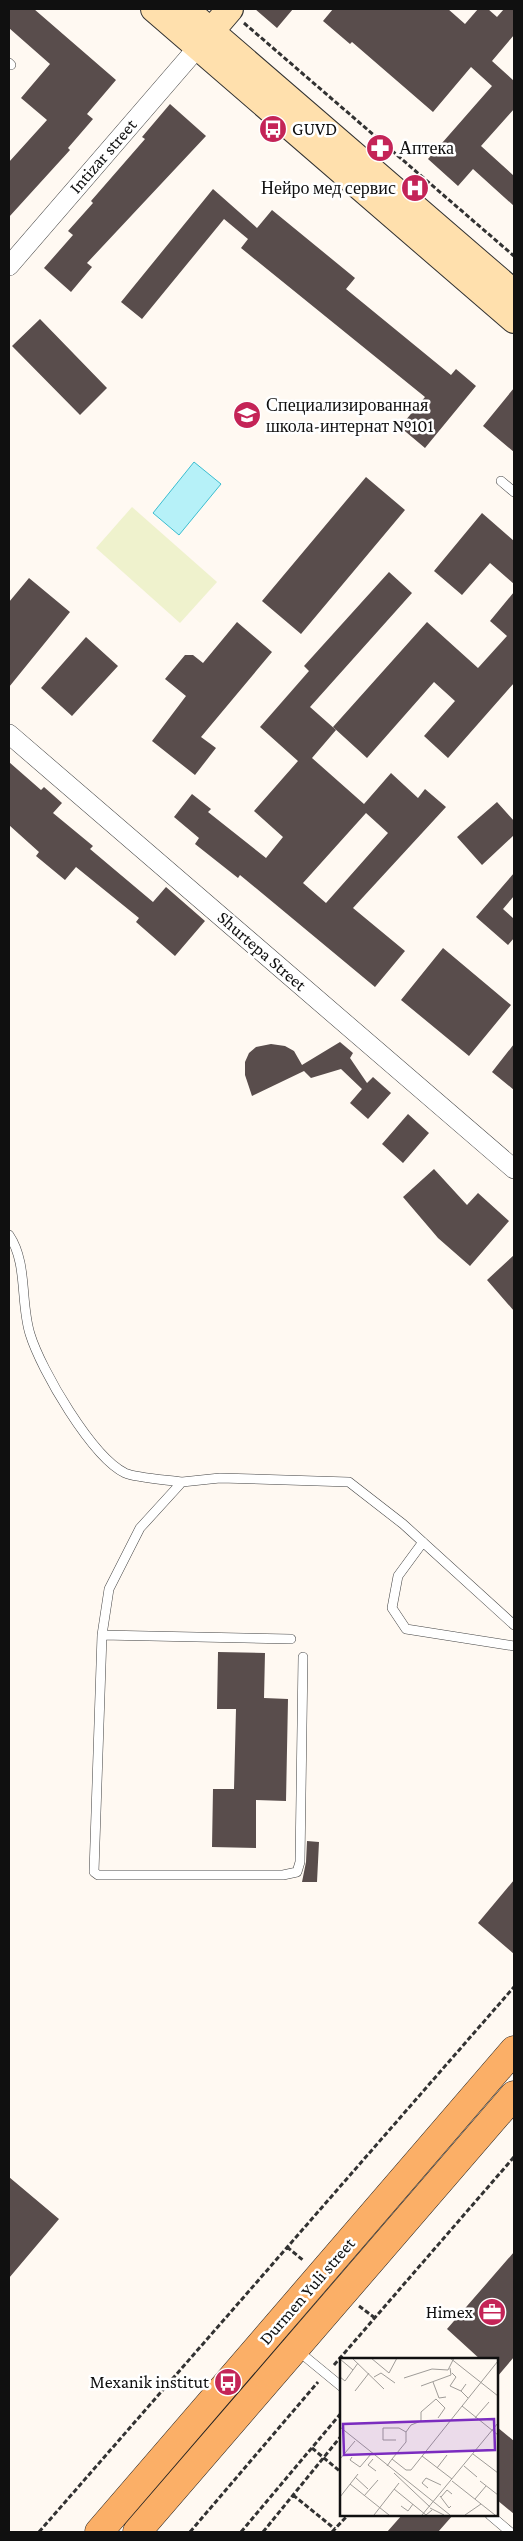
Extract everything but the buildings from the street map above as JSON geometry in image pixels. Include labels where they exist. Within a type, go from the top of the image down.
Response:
[{"type":"main road","points":[[154,9],[204,39],[514,293]]},
{"type":"main road","points":[[185,9],[204,39],[514,320]]},
{"type":"main road","name":"Intizаr street","points":[[204,39],[229,10]]},
{"type":"main road","name":"Durmen Yuli street","points":[[99,2532],[514,2050]]},
{"type":"main road","name":"Durmen Yuli street","points":[[137,2532],[514,2095]]},
{"type":"street","name":"Intizаr street","points":[[9,266],[204,39]]},
{"type":"street","name":"Shurtepa Street","points":[[9,734],[514,1169]]},
{"type":"lane","points":[[501,481],[514,492]]},
{"type":"lane","points":[[9,1234],[14,1242],[22,1279],[30,1334],[62,1401],[104,1456],[126,1474],[182,1482],[220,1478],[349,1482],[383,1506],[514,1625]]},
{"type":"lane","points":[[182,1482],[140,1528],[109,1589],[102,1635],[94,1872],[98,1875],[283,1875],[297,1872],[300,1862],[303,1657]]},
{"type":"lane","points":[[424,1542],[398,1576],[392,1608],[406,1629],[514,1646]]},
{"type":"lane","points":[[102,1635],[291,1639]]},
{"type":"lane","points":[[295,2349],[340,2385]]},
{"type":"lane","points":[[491,2516],[504,2530]]},
{"type":"path","points":[[229,10],[514,256]]},
{"type":"path","points":[[39,2532],[514,1987]]},
{"type":"path","points":[[190,2532],[514,2157]]},
{"type":"path","points":[[240,2532],[340,2416]]},
{"type":"path","points":[[263,2532],[340,2437]]},
{"type":"path","points":[[312,2448],[340,2471]]},
{"type":"path","points":[[293,2495],[334,2531],[347,2516]]},
{"type":"green space","points":[[132,507],[217,582],[180,623],[96,548]]},
{"type":"water","points":[[194,462],[221,484],[179,535],[153,513]]},
{"type":"place","name":"GUVD","points":[[273,129]]},
{"type":"place","name":"Аптека","points":[[380,148]]},
{"type":"place","name":"Нейро мед сервис","points":[[415,188]]},
{"type":"place","name":"Специализированная школа-интернат №101","points":[[247,415]]},
{"type":"place","name":"Himex","points":[[492,2312]]},
{"type":"place","name":"Mexanik institut","points":[[228,2382]]}]
